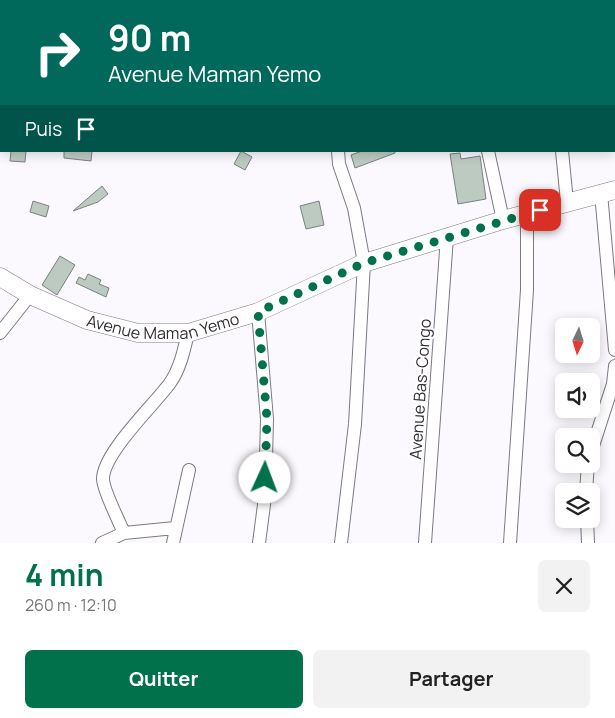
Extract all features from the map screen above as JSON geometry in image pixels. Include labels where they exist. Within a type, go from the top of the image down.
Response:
[{"type":"street","points":[[338,152],[339,164],[354,208],[364,263],[355,424],[340,543]]},
{"type":"street","points":[[488,152],[503,220]]},
{"type":"street","points":[[562,152],[567,202]]},
{"type":"street","points":[[608,192],[615,350]]},
{"type":"street","name":"Avenue Maman Yemo","points":[[0,277],[30,295],[87,320],[138,334],[188,334],[258,312],[364,263],[503,220],[608,192]]},
{"type":"street","points":[[510,543],[527,290],[527,214]]},
{"type":"street","name":"Avenue Bas-Congo","points":[[425,543],[447,237]]},
{"type":"street","points":[[0,333],[30,295]]},
{"type":"street","points":[[258,312],[267,419],[265,497],[259,543]]},
{"type":"street","points":[[124,533],[104,485],[104,470],[115,450],[171,382],[179,367],[188,334]]},
{"type":"street","points":[[599,428],[613,384],[615,366]]},
{"type":"street","points":[[173,543],[189,470]]},
{"type":"street","points":[[102,543],[124,533],[175,528]]},
{"type":"street","points":[[587,528],[588,543]]},
{"type":"building","points":[[11,152],[26,152],[25,162],[10,161]]},
{"type":"building","points":[[64,152],[92,152],[91,161],[64,158]]},
{"type":"building","points":[[240,152],[252,157],[245,170],[234,164]]},
{"type":"building","points":[[359,152],[395,152],[355,168],[351,155]]},
{"type":"building","points":[[460,153],[461,159],[480,156],[486,199],[458,204],[450,154]]},
{"type":"building","points":[[102,186],[108,194],[98,202],[73,211]]},
{"type":"building","points":[[33,201],[49,206],[46,217],[30,212]]},
{"type":"building","points":[[319,201],[324,225],[306,229],[300,206]]},
{"type":"building","points":[[60,256],[75,265],[57,295],[42,285]]},
{"type":"building","points":[[88,274],[101,280],[99,284],[109,288],[106,297],[76,283],[79,277],[85,280]]},
{"type":"route","points":[[265,478],[267,419],[258,312],[364,263],[540,210]]}]
